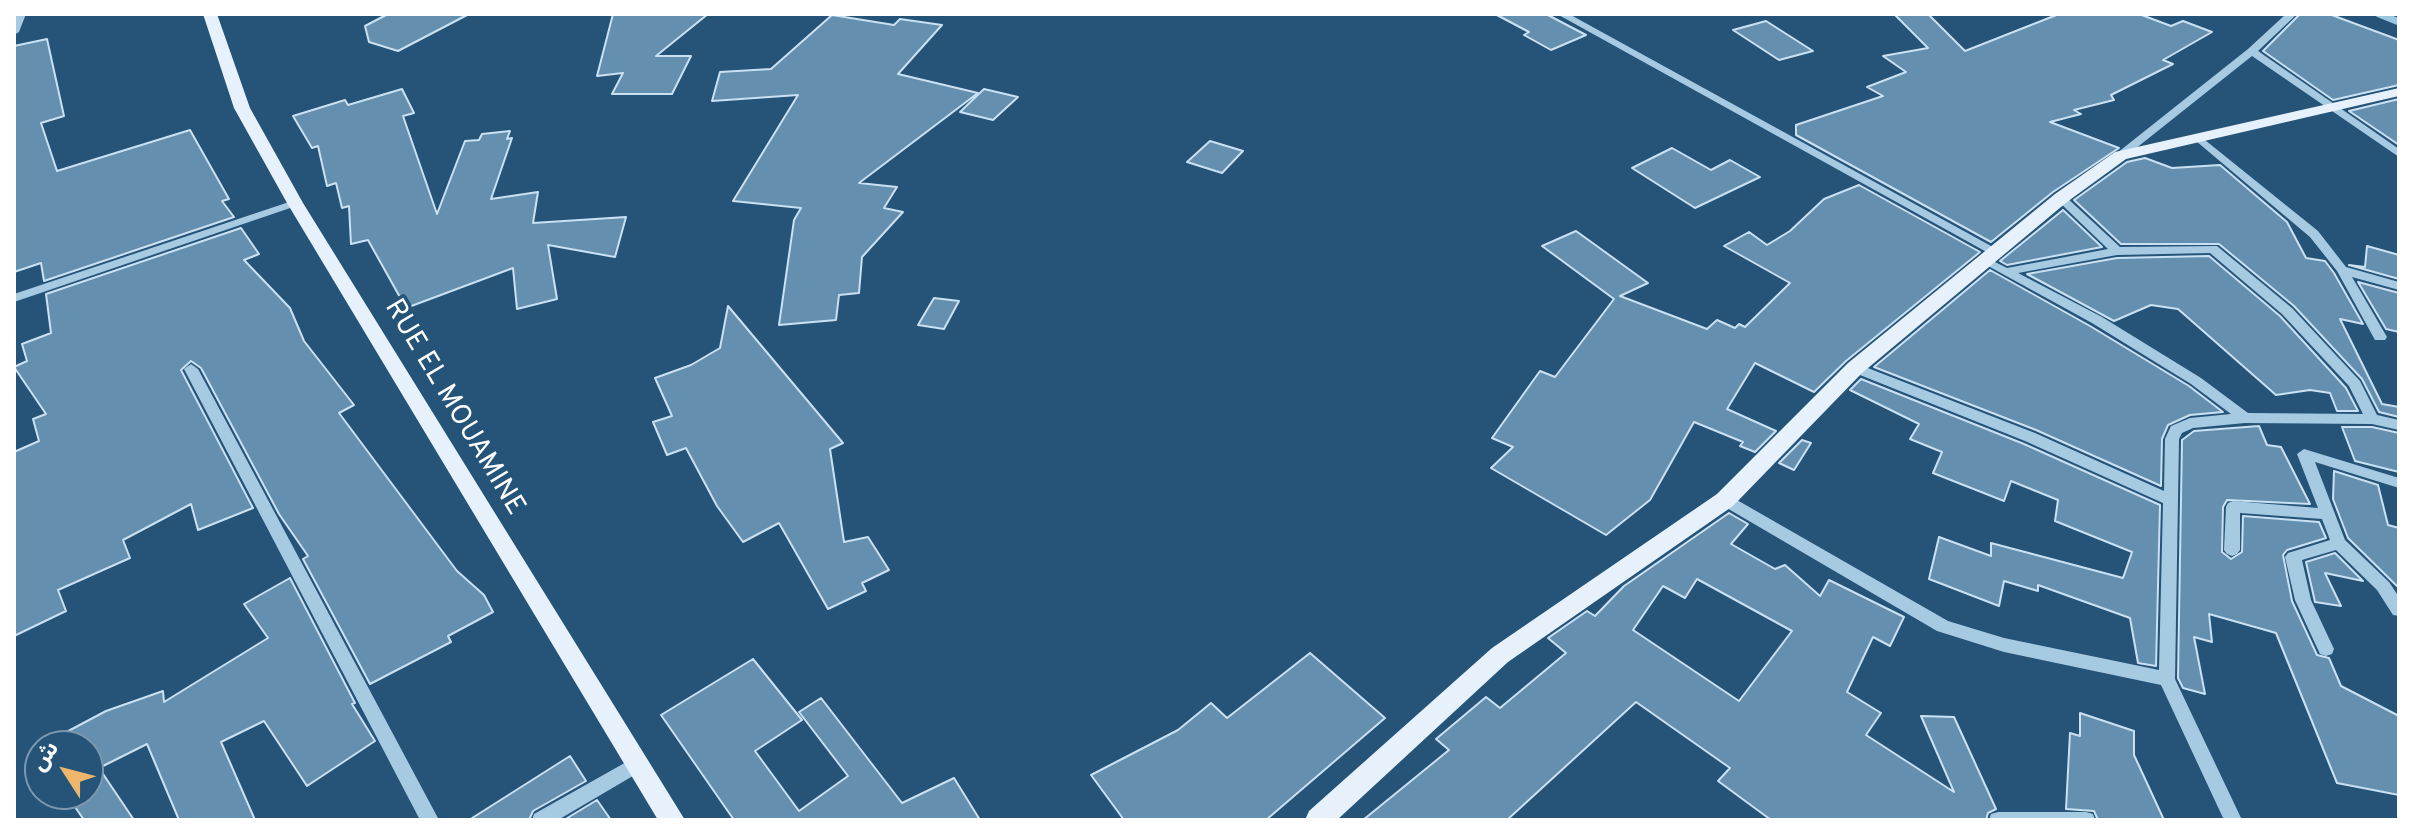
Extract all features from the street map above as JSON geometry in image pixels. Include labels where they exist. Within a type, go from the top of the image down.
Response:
[{"type":"main road","name":"RUE EL MOUAMINE","points":[[210,14],[242,108],[295,203],[672,820]]},
{"type":"main road","points":[[1318,820],[1500,655],[1725,500],[1855,368],[2061,198],[2121,155],[2200,139],[2330,105],[2399,92]]},
{"type":"street","points":[[14,32],[21,14]]},
{"type":"street","points":[[1562,14],[1990,257],[2196,381],[2245,418]]},
{"type":"street","points":[[2121,155],[2252,51],[2292,14]]},
{"type":"street","points":[[2252,51],[2399,154]]},
{"type":"street","points":[[2200,139],[2314,234],[2342,270],[2380,337]]},
{"type":"street","points":[[2061,198],[2117,251]]},
{"type":"street","points":[[14,298],[295,203]]},
{"type":"street","points":[[2010,271],[2117,251],[2213,249],[2297,322],[2355,384],[2372,419]]},
{"type":"street","points":[[2342,270],[2399,286]]},
{"type":"street","points":[[1855,368],[2030,437],[2170,500]]},
{"type":"street","points":[[191,369],[430,820]]},
{"type":"street","points":[[2233,820],[2167,679],[2172,439],[2176,430],[2190,423],[2245,418],[2372,419],[2399,425]]},
{"type":"street","points":[[2399,483],[2304,454],[2339,543],[2383,586],[2399,610]]},
{"type":"street","points":[[1725,500],[1943,626],[2004,645],[2167,679]]},
{"type":"street","points":[[2232,550],[2233,507],[2327,514]]},
{"type":"street","points":[[2326,649],[2303,600],[2293,557],[2339,543]]},
{"type":"street","points":[[541,820],[637,764]]},
{"type":"street","points":[[1998,820],[2086,820]]},
{"type":"building","points":[[388,14],[469,14],[398,51],[369,42],[365,26]]},
{"type":"building","points":[[613,14],[708,14],[656,56],[691,56],[672,94],[612,94],[623,73],[597,76]]},
{"type":"building","points":[[1495,14],[1546,14],[1586,35],[1551,50],[1524,35],[1529,32]]},
{"type":"building","points":[[1894,14],[1928,14],[1965,51],[2059,14],[2139,14],[2171,26],[2183,21],[2212,32],[2163,60],[2173,64],[2111,95],[2114,100],[2074,110],[2081,114],[2050,122],[2119,148],[2053,192],[1991,242],[1796,135],[1796,125],[1883,96],[1867,87],[1906,72],[1883,56],[1928,48]]},
{"type":"building","points":[[2300,14],[2329,14],[2399,40],[2399,85],[2333,100],[2263,51]]},
{"type":"building","points":[[832,15],[894,25],[900,19],[942,25],[898,74],[978,93],[859,183],[897,187],[884,208],[903,212],[862,257],[859,293],[839,295],[836,320],[779,325],[794,220],[801,208],[733,201],[798,95],[712,101],[720,72],[771,69]]},
{"type":"building","points":[[1766,21],[1813,51],[1779,60],[1733,30]]},
{"type":"building","points":[[47,39],[64,116],[41,123],[57,171],[190,130],[229,199],[222,201],[234,217],[44,281],[41,263],[14,272],[14,46]]},
{"type":"building","points":[[402,89],[414,113],[403,116],[437,214],[465,141],[479,140],[482,134],[510,131],[507,139],[512,138],[491,199],[538,192],[533,223],[626,217],[615,257],[548,245],[557,299],[517,309],[513,268],[406,308],[368,240],[351,244],[349,206],[342,208],[336,183],[327,186],[318,146],[312,148],[293,116],[345,100],[348,105]]},
{"type":"building","points":[[984,89],[1018,97],[993,120],[960,112]]},
{"type":"building","points":[[2399,99],[2399,145],[2349,111]]},
{"type":"building","points":[[1210,141],[1243,151],[1222,173],[1187,162]]},
{"type":"building","points":[[1672,148],[1711,170],[1730,160],[1760,177],[1695,208],[1632,168]]},
{"type":"building","points":[[2145,158],[2172,168],[2220,165],[2287,222],[2306,258],[2325,261],[2334,273],[2363,324],[2340,319],[2382,404],[2399,407],[2399,417],[2379,412],[2362,379],[2294,306],[2219,244],[2121,244],[2074,200],[2127,162]]},
{"type":"building","points":[[1859,185],[1980,252],[1846,361],[1814,392],[1755,363],[1727,409],[1776,431],[1755,452],[1740,446],[1743,442],[1694,422],[1650,500],[1606,535],[1491,468],[1513,447],[1492,438],[1540,371],[1555,377],[1614,299],[1542,246],[1576,231],[1648,283],[1620,296],[1707,329],[1717,320],[1735,328],[1739,324],[1745,327],[1790,283],[1724,246],[1749,232],[1767,245],[1790,231],[1824,199]]},
{"type":"building","points":[[2063,210],[2102,247],[2007,265],[2000,261]]},
{"type":"building","points":[[241,228],[259,254],[244,260],[290,308],[304,341],[354,405],[339,413],[457,571],[484,595],[493,612],[448,636],[451,642],[370,684],[303,559],[308,556],[279,514],[201,368],[191,361],[181,370],[253,508],[198,530],[191,504],[123,540],[130,558],[58,590],[66,611],[14,636],[14,452],[39,441],[33,419],[46,414],[14,367],[27,361],[22,344],[51,333],[46,294]]},
{"type":"building","points":[[2367,246],[2399,255],[2399,279],[2349,265],[2365,267]]},
{"type":"building","points":[[2209,256],[2280,316],[2346,388],[2358,411],[2337,411],[2330,393],[2310,390],[2276,395],[2178,309],[2151,305],[2114,321],[2027,274],[2117,258]]},
{"type":"building","points":[[1990,270],[2189,386],[2223,412],[2190,415],[2168,425],[2162,439],[2161,486],[2036,430],[1874,367]]},
{"type":"building","points":[[2358,282],[2399,293],[2399,332],[2386,329]]},
{"type":"building","points":[[934,298],[959,301],[944,329],[918,325]]},
{"type":"building","points":[[728,306],[843,443],[830,449],[844,542],[868,537],[889,570],[862,583],[866,591],[828,609],[779,523],[743,542],[717,506],[686,448],[667,455],[653,422],[672,416],[655,378],[691,365],[720,348]]},
{"type":"building","points":[[1861,379],[2024,444],[2160,505],[2156,666],[2138,663],[2130,618],[2038,585],[2038,591],[2004,581],[1999,606],[1929,579],[1939,537],[1991,556],[1991,543],[2123,578],[2132,552],[2055,521],[2058,500],[2011,481],[2004,501],[1933,473],[1942,452],[1910,439],[1919,424],[1850,390]]},
{"type":"building","points":[[2259,426],[2267,445],[2281,447],[2310,504],[2227,500],[2223,507],[2222,552],[2231,559],[2242,552],[2243,516],[2319,522],[2326,538],[2287,550],[2283,555],[2292,601],[2317,655],[2329,658],[2341,686],[2399,716],[2399,795],[2337,783],[2276,633],[2209,614],[2212,642],[2194,637],[2205,694],[2183,688],[2178,678],[2182,440],[2194,431]]},
{"type":"building","points":[[2342,427],[2372,427],[2399,433],[2399,472],[2355,461]]},
{"type":"building","points":[[1802,440],[1811,443],[1794,470],[1779,463]]},
{"type":"building","points":[[2334,471],[2378,485],[2388,525],[2399,528],[2399,588],[2348,538],[2333,499]]},
{"type":"building","points":[[1729,513],[1748,524],[1731,544],[1775,569],[1785,565],[1820,596],[1829,580],[1904,617],[1890,646],[1873,637],[1847,692],[1881,713],[1866,735],[1954,792],[1921,716],[1954,717],[1996,809],[1988,813],[1986,820],[1771,820],[1718,781],[1730,768],[1636,702],[1507,820],[1363,820],[1449,750],[1436,739],[1486,697],[1500,708],[1566,653],[1548,638],[1587,611],[1595,616],[1624,586]],"holes":[[[1697,579],[1792,631],[1739,701],[1633,630],[1663,586],[1685,598]]]},
{"type":"building","points":[[2335,553],[2363,581],[2325,573],[2341,606],[2315,602],[2306,562]]},
{"type":"building","points":[[290,578],[355,703],[352,704],[375,741],[307,786],[264,721],[221,742],[255,820],[179,820],[147,744],[104,766],[104,730],[70,730],[106,711],[163,691],[164,702],[268,638],[244,604]]},
{"type":"building","points":[[1310,653],[1385,718],[1266,820],[1124,820],[1091,775],[1178,730],[1211,703],[1227,718]]},
{"type":"building","points":[[753,659],[802,720],[755,751],[799,811],[848,776],[799,712],[821,698],[902,803],[954,778],[980,820],[734,820],[661,715]]},
{"type":"building","points":[[2080,713],[2134,731],[2134,755],[2164,820],[2098,820],[2094,811],[2066,809],[2070,733],[2080,736]]},
{"type":"building","points":[[570,756],[586,781],[533,811],[529,820],[469,820]]},
{"type":"building","points":[[104,775],[134,820],[84,820],[77,810],[104,810]]},
{"type":"building","points":[[597,800],[611,820],[564,820]]},
{"type":"waterway","points":[[2379,14],[2399,22]]}]
